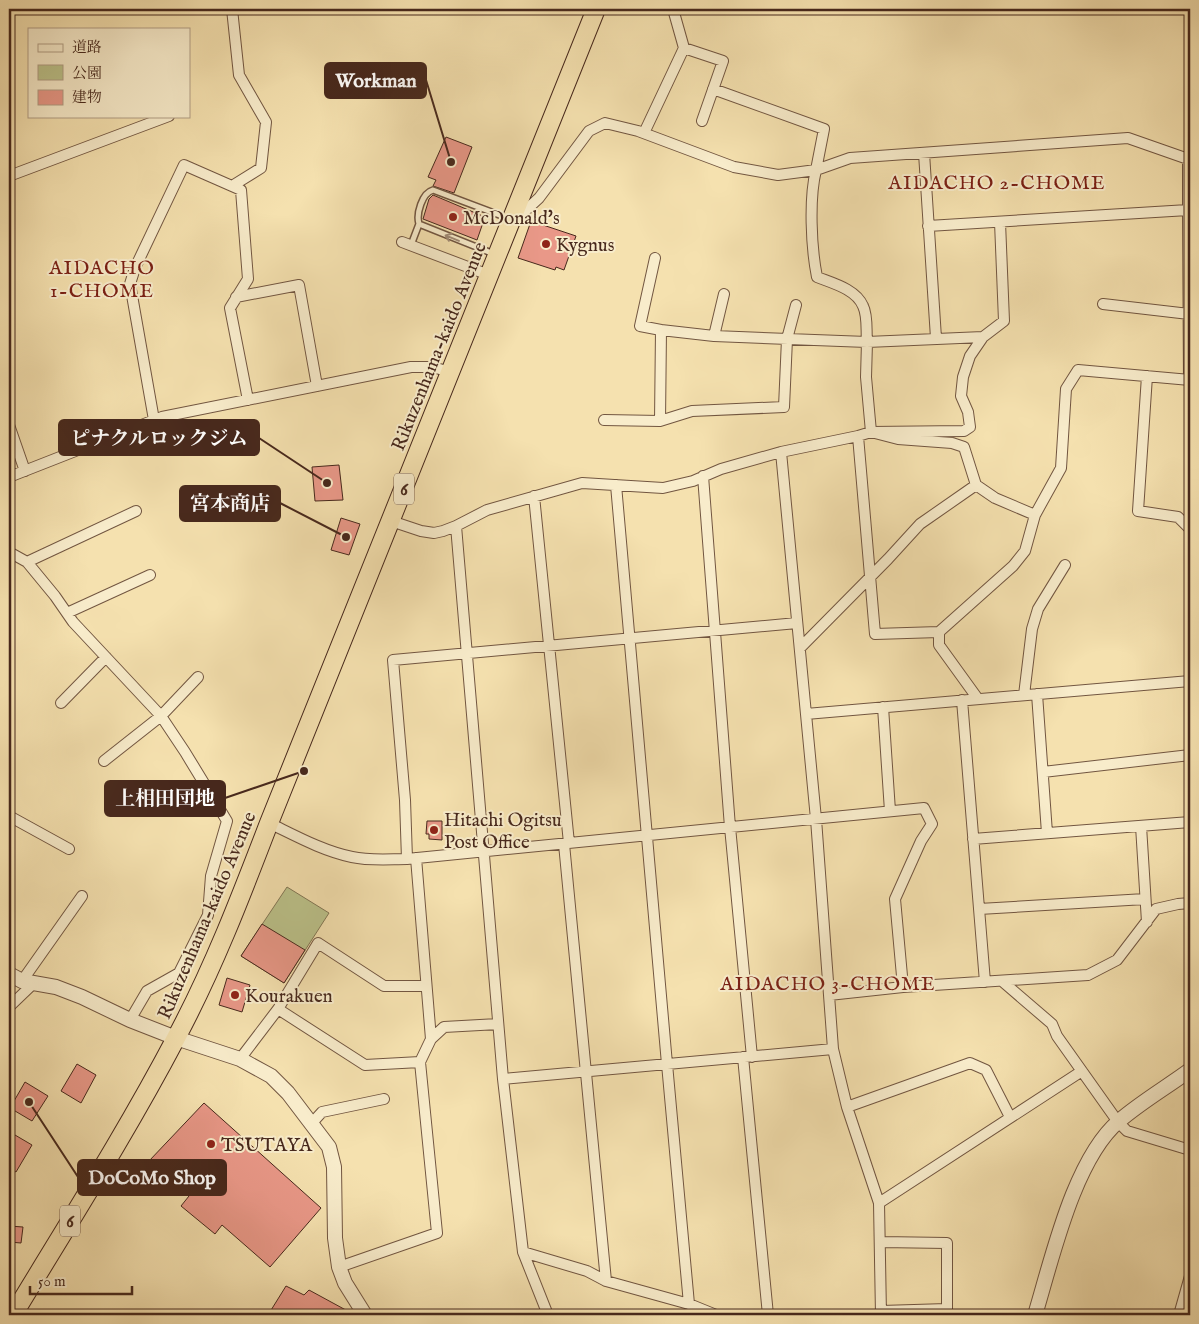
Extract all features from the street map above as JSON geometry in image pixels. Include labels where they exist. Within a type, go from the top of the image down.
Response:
[{"type":"highway","name":"Rikuzenhama-kaido Avenue","points":[[13,1315],[127,1126],[176,1038],[210,969],[236,909],[596,9]]},
{"type":"street","points":[[232,9],[239,75],[266,122],[260,168],[232,186]]},
{"type":"street","points":[[644,133],[684,48],[673,9]]},
{"type":"street","points":[[684,48],[723,61],[702,121]]},
{"type":"street","points":[[713,89],[824,129],[814,181],[813,230],[817,277],[851,291],[863,304],[867,342],[866,377],[871,432]]},
{"type":"street","points":[[9,176],[164,118]]},
{"type":"street","points":[[511,222],[539,198],[589,131],[605,123],[644,133],[734,167],[778,175],[816,170],[850,158],[1128,138],[1189,159],[1190,380],[1078,370],[1066,389],[1061,468],[1035,515],[1025,551],[1013,566],[939,632],[875,634],[858,436]]},
{"type":"street","points":[[924,153],[936,338]]},
{"type":"street","points":[[154,420],[130,284],[135,268],[184,165],[241,190],[248,279],[230,308],[248,400]]},
{"type":"street","points":[[928,226],[1188,210]]},
{"type":"street","points":[[391,521],[422,531],[443,532],[487,510],[582,484],[663,488],[693,481],[721,469],[781,452],[871,432],[964,431],[970,427],[968,412],[961,396],[963,377],[970,356],[983,337],[1004,321],[1000,222]]},
{"type":"street","points":[[407,244],[489,275]]},
{"type":"street","points":[[655,258],[640,326],[714,336],[867,342],[983,337]]},
{"type":"street","points":[[236,297],[299,285],[318,386]]},
{"type":"street","points":[[714,336],[724,294]]},
{"type":"street","points":[[1103,304],[1189,314]]},
{"type":"street","points":[[604,420],[660,422],[692,411],[784,407],[787,339],[796,305]]},
{"type":"street","points":[[660,422],[661,330]]},
{"type":"street","points":[[9,477],[162,417],[412,367],[432,367],[451,372]]},
{"type":"street","points":[[1148,376],[1138,511],[1178,517],[1190,529]]},
{"type":"street","points":[[9,425],[26,471]]},
{"type":"street","points":[[871,432],[898,439],[952,443],[964,448],[976,485],[995,498],[1035,515]]},
{"type":"street","points":[[781,452],[816,819],[833,1049],[847,1107],[879,1203],[881,1313],[946,1308],[947,1243],[881,1242]]},
{"type":"street","points":[[703,476],[768,1315]]},
{"type":"street","points":[[616,485],[689,1304]]},
{"type":"street","points":[[800,648],[920,524],[976,485]]},
{"type":"street","points":[[534,496],[549,645],[585,1072],[606,1281]]},
{"type":"street","points":[[27,562],[136,511]]},
{"type":"street","points":[[456,526],[502,1079],[523,1252],[548,1315]]},
{"type":"street","points":[[9,552],[27,562],[55,596],[73,622],[160,716],[185,752],[227,821],[211,876],[208,915],[180,973],[147,991],[130,1020]]},
{"type":"street","points":[[1024,695],[1032,629],[1038,609],[1065,565]]},
{"type":"street","points":[[67,613],[150,575]]},
{"type":"street","points":[[431,1039],[405,800],[393,660],[797,623]]},
{"type":"street","points":[[939,632],[939,645],[978,699]]},
{"type":"street","points":[[61,703],[106,657]]},
{"type":"street","points":[[104,761],[160,716],[198,677]]},
{"type":"street","points":[[806,714],[1190,681]]},
{"type":"street","points":[[1037,694],[1047,833]]},
{"type":"street","points":[[962,700],[985,982]]},
{"type":"street","points":[[883,707],[890,811]]},
{"type":"street","points":[[1043,772],[1190,755]]},
{"type":"street","points":[[269,823],[309,842],[354,858],[412,859],[924,808],[932,824],[921,841],[895,898],[903,987]]},
{"type":"street","points":[[9,816],[69,849]]},
{"type":"street","points":[[973,839],[1190,822]]},
{"type":"street","points":[[1141,826],[1147,922]]},
{"type":"street","points":[[9,1007],[28,982],[82,896]]},
{"type":"street","points":[[979,909],[1145,899]]},
{"type":"street","points":[[829,994],[903,987],[1088,975],[1117,960],[1156,909],[1190,903]]},
{"type":"street","points":[[240,1060],[278,1009],[318,943],[384,986],[425,986]]},
{"type":"street","points":[[9,974],[28,982],[56,987],[82,997],[130,1020],[240,1060],[271,1076],[288,1093],[329,1147],[334,1167],[335,1238],[339,1267],[345,1282],[365,1315]]},
{"type":"street","points":[[1002,981],[1052,1024],[1056,1036],[1118,1122],[1127,1131],[1190,1150]]},
{"type":"street","points":[[278,1009],[364,1065],[420,1062]]},
{"type":"street","points":[[339,1267],[437,1233],[420,1062],[431,1039],[444,1027],[498,1024]]},
{"type":"street","points":[[502,1079],[833,1049]]},
{"type":"street","points":[[847,1107],[970,1063],[986,1070],[1010,1117]]},
{"type":"street","points":[[1035,1315],[1076,1185],[1099,1143],[1118,1122],[1190,1070]]},
{"type":"street","points":[[879,1203],[1082,1071]]},
{"type":"street","points":[[312,1123],[322,1112],[384,1099]]},
{"type":"street","points":[[523,1252],[587,1271],[606,1281],[689,1304],[716,1315]]},
{"type":"street","points":[[1179,1315],[1190,1276]]},
{"type":"lane","points":[[407,244],[419,224],[418,219],[424,196],[428,191],[433,190],[511,222]]},
{"type":"lane","points":[[419,224],[497,256]]},
{"type":"green space","points":[[287,887],[329,913],[284,983],[241,956]]},
{"type":"building","points":[[446,137],[472,147],[454,193],[433,186],[436,180],[428,177]]},
{"type":"building","name":"McDonald's","points":[[433,195],[485,217],[477,240],[423,219],[429,199]]},
{"type":"building","points":[[531,221],[576,236],[564,270],[556,267],[555,270],[518,258]]},
{"type":"building","points":[[339,465],[343,500],[315,501],[312,467]]},
{"type":"building","points":[[341,518],[360,524],[349,555],[331,550]]},
{"type":"building","points":[[427,821],[442,821],[442,840],[429,839],[429,834],[426,834]]},
{"type":"building","points":[[262,924],[305,950],[284,983],[241,956]]},
{"type":"building","name":"Kourakuen","points":[[227,978],[250,985],[242,1012],[219,1005]]},
{"type":"building","points":[[77,1064],[96,1075],[81,1103],[61,1091]]},
{"type":"building","points":[[25,1082],[48,1096],[32,1121],[10,1108]]},
{"type":"building","points":[[204,1103],[321,1208],[270,1267],[222,1225],[215,1234],[181,1206],[189,1196],[149,1161]]},
{"type":"building","points":[[15,1135],[32,1145],[16,1172],[9,1168],[9,1144]]},
{"type":"building","points":[[9,1226],[23,1227],[21,1243],[9,1242]]},
{"type":"building","points":[[286,1286],[304,1295],[309,1290],[355,1315],[268,1315]]},
{"type":"place","name":"Workman","points":[[451,162]]},
{"type":"place","name":"McDonald's","points":[[453,217]]},
{"type":"place","name":"Kygnus","points":[[546,244]]},
{"type":"place","name":"ピナクルロックジム","points":[[327,483]]},
{"type":"place","name":"宮本商店","points":[[346,537]]},
{"type":"place","name":"上相田団地","points":[[304,771]]},
{"type":"place","name":"Hitachi Ogitsu Post Office","points":[[434,830]]},
{"type":"place","name":"Kourakuen","points":[[235,995]]},
{"type":"place","name":"DoCoMo Shop","points":[[29,1102]]},
{"type":"place","name":"TSUTAYA","points":[[211,1144]]},
{"type":"district","name":"AIDACHO 2-CHOME","points":[[997,182]]},
{"type":"district","name":"AIDACHO 1-CHOME","points":[[102,278]]},
{"type":"district","name":"AIDACHO 3-CHOME","points":[[828,983]]}]
